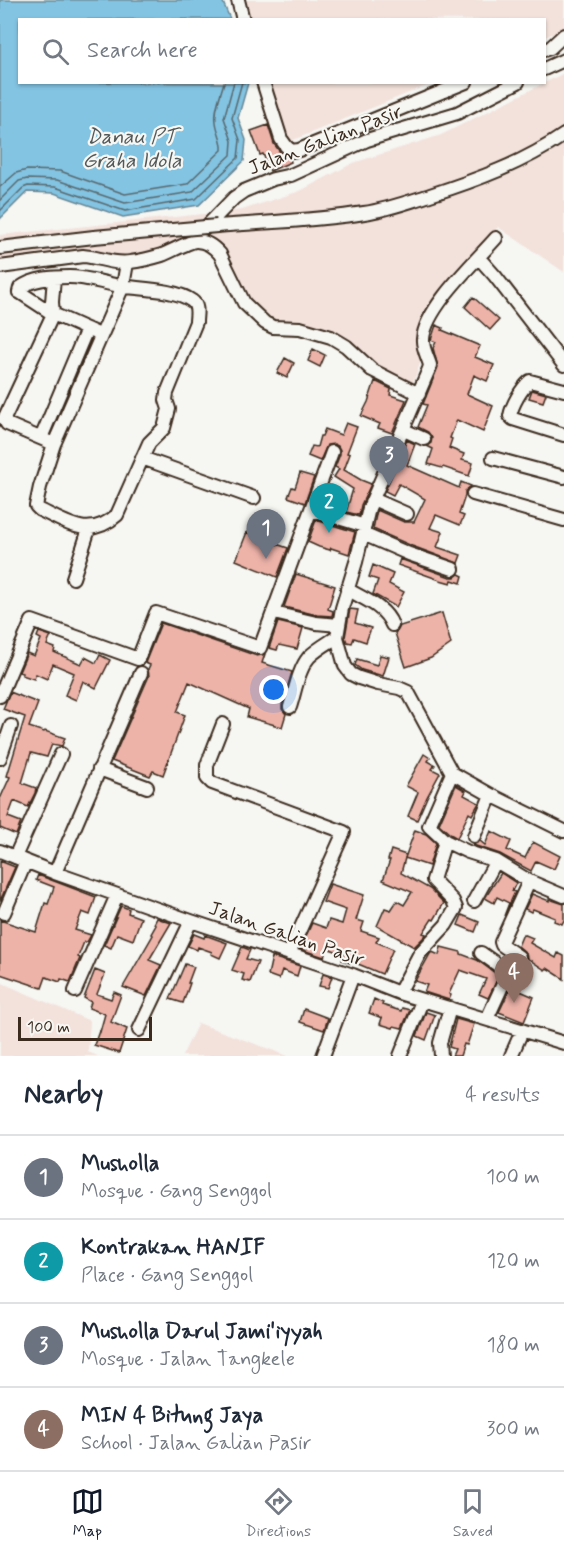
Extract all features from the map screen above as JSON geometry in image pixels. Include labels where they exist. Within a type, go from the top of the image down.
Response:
[{"type":"street","points":[[237,0],[242,18]]},
{"type":"street","points":[[546,49],[564,35]]},
{"type":"street","points":[[546,68],[564,60]]},
{"type":"street","points":[[264,84],[281,138],[291,151],[299,150],[461,84]]},
{"type":"street","name":"Jalan Galian Pasir","points":[[194,240],[244,191],[291,175],[366,140],[457,113],[514,84]]},
{"type":"street","points":[[0,248],[94,237],[309,219],[394,207],[470,183],[544,149],[564,135]]},
{"type":"street","points":[[496,238],[437,306],[428,321],[423,340],[430,365],[373,499],[357,562],[347,590],[338,631],[345,666],[351,674],[408,692],[452,772],[490,795],[564,831]]},
{"type":"street","points":[[0,267],[83,256],[127,263],[161,255],[194,240],[207,243],[220,254],[244,303],[265,322],[273,327],[300,328],[332,337],[346,346],[372,370],[419,394]]},
{"type":"street","points":[[479,258],[564,365]]},
{"type":"street","points":[[100,335],[53,314],[21,293],[20,290],[33,281],[72,277],[123,286],[171,293],[191,300],[196,305],[196,322],[167,393],[166,400],[169,409],[164,428],[149,443],[117,516],[109,522],[89,529],[79,528],[36,506],[54,444],[123,286],[127,263]]},
{"type":"street","points":[[54,278],[53,314],[4,419],[7,424],[54,444]]},
{"type":"street","points":[[41,438],[87,329]]},
{"type":"street","points":[[564,390],[530,381],[510,412],[513,418],[564,435]]},
{"type":"street","points":[[63,385],[77,392]]},
{"type":"street","points":[[404,430],[424,439]]},
{"type":"street","points":[[0,696],[32,621],[138,659],[156,614],[260,648],[332,452]]},
{"type":"street","points":[[142,458],[254,498]]},
{"type":"street","points":[[493,458],[564,477]]},
{"type":"street","points":[[473,494],[564,519]]},
{"type":"street","points":[[373,499],[407,514]]},
{"type":"street","points":[[312,510],[364,530],[402,552],[453,569]]},
{"type":"street","points":[[74,579],[89,529]]},
{"type":"street","points":[[347,590],[376,606],[386,614],[392,625]]},
{"type":"street","points":[[274,613],[338,631]]},
{"type":"street","points":[[290,708],[301,671],[308,658],[338,631]]},
{"type":"street","points":[[55,873],[141,673]]},
{"type":"street","points":[[223,724],[207,765],[207,778],[212,783],[344,832],[289,954]]},
{"type":"street","points":[[0,758],[11,726]]},
{"type":"street","points":[[4,913],[21,859],[61,754]]},
{"type":"street","points":[[99,769],[147,787]]},
{"type":"street","points":[[452,772],[429,826],[446,841],[468,852],[496,861],[529,881],[564,896]]},
{"type":"street","points":[[474,836],[490,795]]},
{"type":"street","points":[[399,993],[420,953],[446,925],[456,908],[453,901],[433,880],[446,841]]},
{"type":"street","name":"Jalan Galian Pasir","points":[[0,851],[190,921],[353,975],[422,1001],[564,1043]]},
{"type":"street","points":[[474,901],[496,861]]},
{"type":"street","points":[[487,1019],[509,973],[523,965],[519,957],[501,942],[529,881]]},
{"type":"street","points":[[75,991],[117,895]]},
{"type":"street","points":[[139,1030],[190,921]]},
{"type":"street","points":[[481,954],[509,973]]},
{"type":"street","points":[[323,1056],[353,975]]},
{"type":"street","points":[[399,1056],[422,1001]]},
{"type":"street","points":[[441,1056],[440,1043],[450,1008]]},
{"type":"street","points":[[511,1056],[522,1031]]},
{"type":"shaded area","points":[[229,0],[564,0],[564,29],[546,37],[546,18],[236,18]]},
{"type":"shaded area","points":[[564,73],[564,272],[498,227],[424,316],[416,344],[422,358],[413,383],[394,376],[365,358],[346,339],[322,329],[276,324],[252,303],[239,286],[235,269],[224,250],[212,238],[184,240],[163,249],[126,258],[102,255],[94,251],[0,262],[0,235],[242,210],[300,191],[353,163],[441,135]]},
{"type":"shaded area","points":[[262,84],[431,84],[286,143]]},
{"type":"shaded area","points":[[0,982],[90,1021],[88,1052],[98,1056],[0,1056]]},
{"type":"shaded area","points":[[198,1023],[288,1056],[182,1056]]},
{"type":"water","name":"Danau PT Graha Idola","points":[[0,0],[222,0],[230,18],[18,18],[18,84],[248,84],[238,118],[246,140],[244,161],[199,205],[123,217],[54,193],[27,192],[0,219]]},
{"type":"building","points":[[268,125],[274,144],[291,162],[270,171],[263,154],[260,155],[251,131]]},
{"type":"building","points":[[473,297],[499,320],[490,330],[465,307]]},
{"type":"building","points":[[436,325],[443,328],[442,330],[480,346],[475,357],[494,365],[487,381],[474,375],[467,394],[493,406],[483,432],[457,420],[450,438],[452,439],[449,448],[464,454],[462,460],[473,463],[469,476],[428,464],[433,449],[427,446],[431,443],[432,438],[428,432],[418,427],[427,405],[423,404],[438,367],[433,348],[436,342],[431,340]]},
{"type":"building","points":[[313,349],[325,355],[320,367],[308,361]]},
{"type":"building","points":[[285,358],[294,363],[287,378],[277,373]]},
{"type":"building","points":[[375,381],[391,389],[390,395],[406,400],[392,433],[378,428],[380,424],[361,416]]},
{"type":"building","points":[[532,390],[546,394],[543,402],[529,398]]},
{"type":"building","points":[[346,423],[357,427],[347,453],[350,454],[344,470],[371,484],[359,515],[346,512],[353,489],[334,477],[339,469],[335,467],[340,454],[338,446],[327,445],[320,461],[308,456],[312,446],[317,447],[325,429],[341,435]]},
{"type":"building","points":[[407,440],[415,444],[407,465],[459,488],[461,482],[471,486],[465,491],[459,514],[464,516],[460,525],[436,515],[430,528],[443,532],[437,547],[461,555],[458,563],[373,529],[377,510],[404,522],[414,522],[425,499],[399,484],[393,495],[385,491]]},
{"type":"building","points":[[300,473],[314,477],[305,503],[288,497],[292,487],[295,488]]},
{"type":"building","points":[[326,493],[335,496],[331,507],[322,504]]},
{"type":"building","points":[[316,520],[355,532],[349,554],[308,542]]},
{"type":"building","points":[[247,532],[288,548],[277,577],[236,560]]},
{"type":"building","points":[[400,559],[450,577],[459,574],[463,576],[461,583],[440,580],[398,565]]},
{"type":"building","points":[[373,565],[393,574],[389,584],[404,592],[396,607],[373,594],[378,580],[369,577]]},
{"type":"building","points":[[296,574],[335,586],[328,609],[333,611],[332,616],[284,607]]},
{"type":"building","points":[[350,609],[358,610],[355,623],[371,628],[366,642],[354,638],[352,643],[347,642],[345,637]]},
{"type":"building","points":[[442,613],[451,644],[431,658],[406,667],[395,633],[400,626]]},
{"type":"building","points":[[278,622],[303,628],[297,649],[279,645],[277,650],[269,648]]},
{"type":"building","points":[[161,623],[257,656],[265,654],[262,663],[292,672],[282,705],[286,714],[282,727],[247,717],[249,709],[189,682],[177,712],[185,715],[163,775],[153,771],[150,776],[112,761],[149,676],[150,665],[145,663]]},
{"type":"building","points":[[39,632],[51,636],[47,645],[55,648],[54,652],[81,664],[85,657],[96,663],[100,655],[110,660],[96,688],[83,681],[76,700],[65,695],[74,673],[53,664],[47,679],[36,674],[34,679],[22,675],[19,672],[27,653],[34,656],[41,639],[37,637]]},
{"type":"building","points":[[380,655],[389,657],[383,676],[362,670],[355,665],[357,659],[377,665]]},
{"type":"building","points":[[10,692],[38,703],[29,727],[65,738],[62,746],[52,744],[47,757],[31,753],[22,783],[36,788],[28,807],[14,801],[8,817],[21,822],[16,835],[0,828],[0,799],[10,777],[7,776],[25,717],[3,709]]},
{"type":"building","points":[[424,754],[430,758],[428,761],[435,765],[432,769],[440,773],[417,820],[408,816],[418,792],[406,786]]},
{"type":"building","points":[[456,785],[466,791],[464,795],[479,803],[472,815],[469,813],[457,838],[439,824]]},
{"type":"building","points":[[415,830],[426,834],[436,843],[429,866],[405,858]]},
{"type":"building","points":[[491,831],[511,841],[507,850],[525,858],[533,842],[560,856],[554,869],[536,861],[531,871],[500,854],[473,845],[480,841],[485,845]]},
{"type":"building","points":[[391,850],[406,855],[401,873],[430,889],[444,903],[423,933],[426,934],[425,936],[414,947],[377,926],[385,908],[391,910],[397,901],[404,905],[412,892],[383,880]]},
{"type":"building","points":[[0,861],[15,867],[0,901]]},
{"type":"building","points":[[501,873],[516,883],[512,891],[515,892],[504,916],[509,903],[497,897],[494,903],[485,898]]},
{"type":"building","points":[[38,875],[96,897],[90,915],[82,912],[75,930],[91,935],[87,942],[84,942],[70,982],[61,979],[60,982],[46,977],[42,988],[0,974],[0,920],[36,932],[45,903],[48,904],[54,887],[36,880]]},
{"type":"building","points":[[330,884],[364,895],[356,920],[364,922],[361,931],[379,937],[376,942],[393,949],[382,974],[351,961],[350,963],[342,960],[344,954],[327,948],[324,957],[300,949],[312,923],[326,928],[329,920],[342,924],[346,910],[323,902]]},
{"type":"building","points":[[532,894],[564,904],[562,924],[554,921],[555,918],[533,909],[531,912],[525,909]]},
{"type":"building","points":[[121,906],[129,909],[128,913],[141,918],[133,940],[117,934],[111,948],[104,945]]},
{"type":"building","points":[[462,915],[479,922],[475,932],[458,925]]},
{"type":"building","points":[[157,918],[171,923],[149,960],[161,965],[146,996],[123,987],[153,935],[151,934]]},
{"type":"building","points":[[194,934],[204,938],[205,935],[227,943],[220,958],[211,954],[212,952],[188,946]]},
{"type":"building","points":[[523,934],[533,938],[530,943],[556,958],[558,953],[564,956],[564,979],[527,958],[526,953],[518,946]]},
{"type":"building","points":[[242,947],[250,950],[246,959],[258,962],[250,982],[242,980],[244,974],[232,970]]},
{"type":"building","points":[[441,947],[461,952],[477,960],[499,976],[488,998],[479,994],[486,979],[460,970],[449,994],[451,995],[449,1000],[424,992],[427,985],[415,981],[430,954],[432,952],[439,955]]},
{"type":"building","points":[[272,957],[300,966],[297,976],[282,970],[279,979],[268,975]]},
{"type":"building","points":[[185,964],[194,967],[183,1003],[170,999]]},
{"type":"building","points":[[95,970],[105,974],[97,994],[111,999],[114,992],[121,995],[111,1022],[127,1029],[119,1053],[94,1045],[105,1014],[89,1008],[91,1002],[84,998]]},
{"type":"building","points":[[323,974],[332,977],[328,988],[319,986]]},
{"type":"building","points":[[511,987],[534,997],[524,1022],[499,1012]]},
{"type":"building","points":[[374,999],[383,1003],[382,1005],[401,1011],[402,1008],[410,1010],[402,1028],[380,1024],[382,1018],[369,1013]]},
{"type":"building","points":[[304,1009],[328,1018],[324,1030],[300,1022]]},
{"type":"building","points":[[426,1012],[435,1015],[426,1040],[417,1036]]},
{"type":"building","points":[[456,1019],[474,1024],[467,1045],[464,1044],[460,1056],[452,1056],[455,1049],[449,1047]]},
{"type":"place","name":"Musholla Darul Jami'iyyah","points":[[389,486]]},
{"type":"place","name":"Kontrakan HANIF","points":[[329,533]]},
{"type":"place","name":"Musholla","points":[[266,559]]},
{"type":"place","name":"MIN 4 Bitung Jaya","points":[[514,1003]]}]
